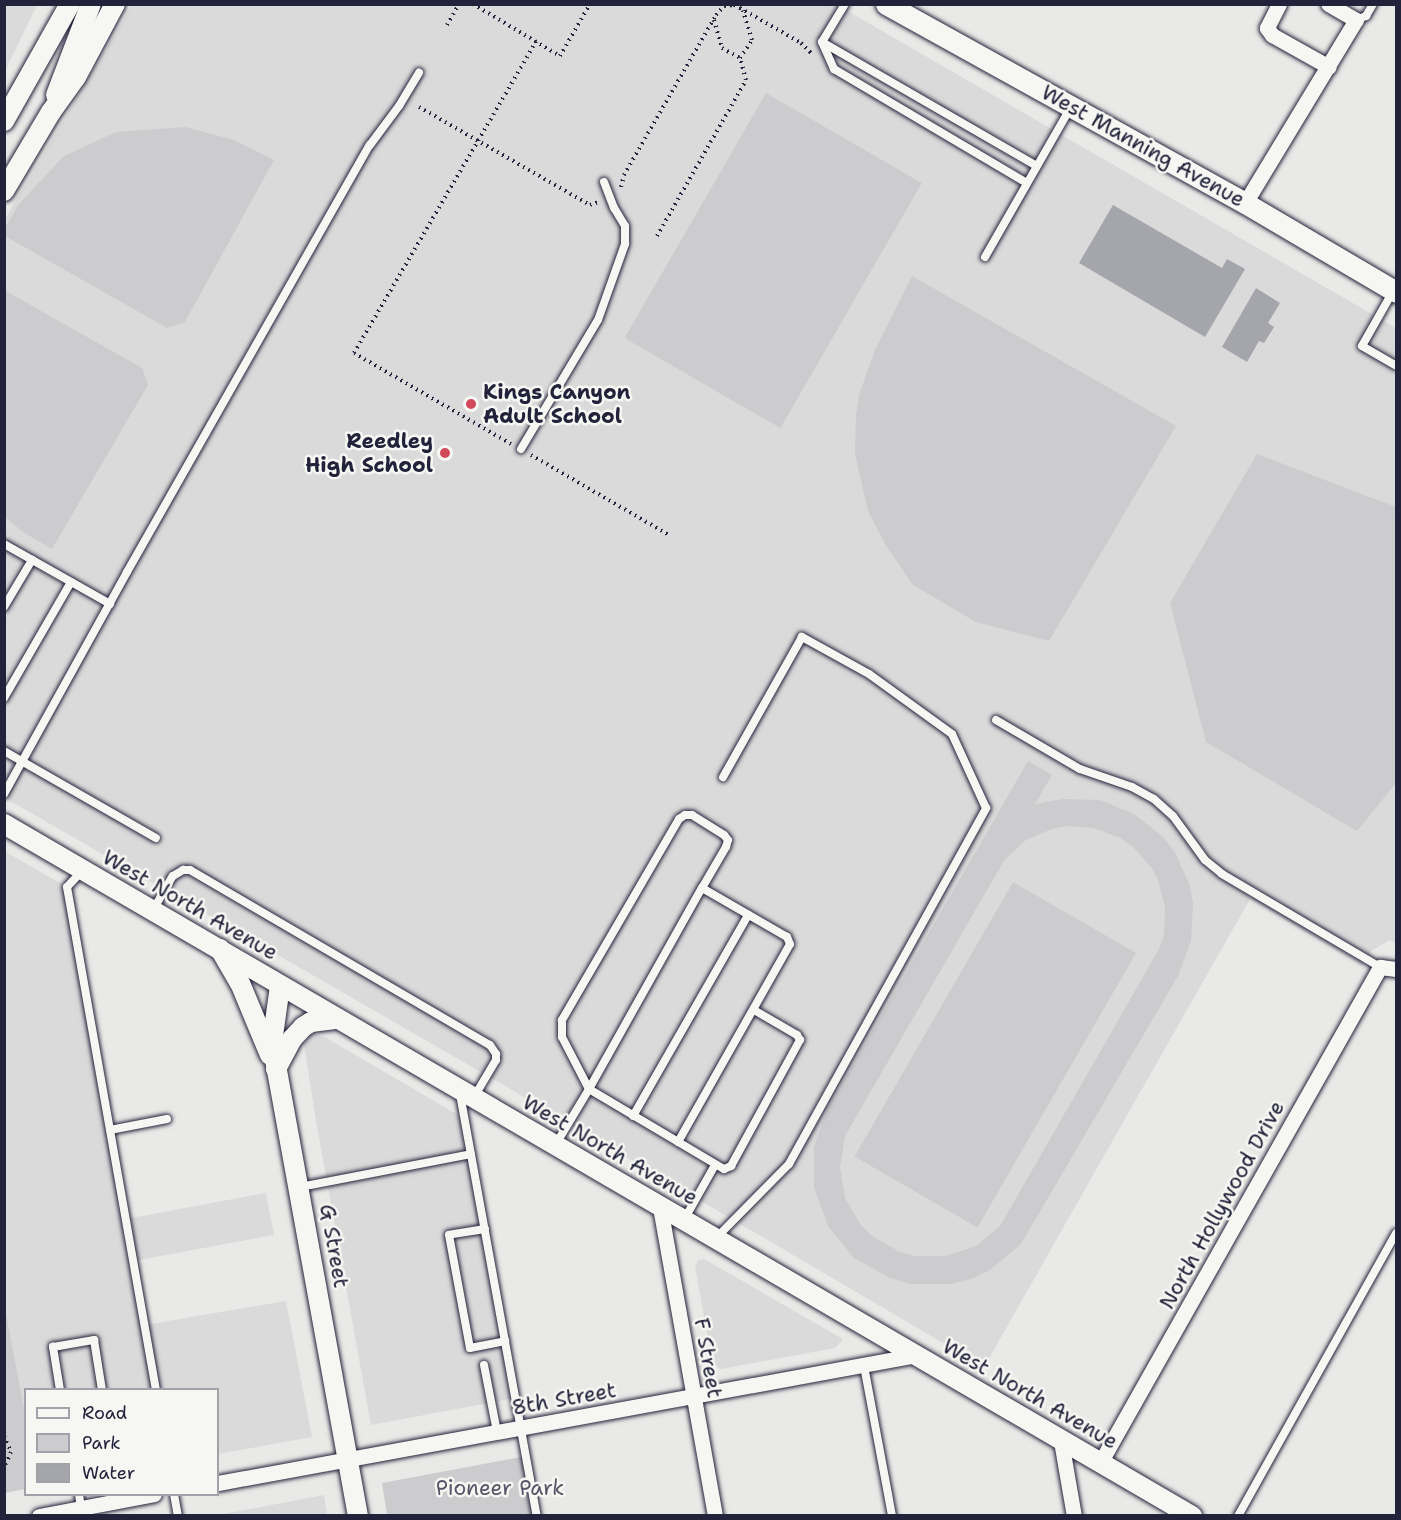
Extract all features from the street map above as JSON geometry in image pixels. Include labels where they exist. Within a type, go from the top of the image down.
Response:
[{"type":"main road","name":"West Manning Avenue","points":[[886,4],[1396,289]]},
{"type":"street","points":[[4,121],[13,98],[70,4]]},
{"type":"street","points":[[51,112],[64,69],[91,4]]},
{"type":"street","points":[[4,191],[51,112],[76,77],[115,4]]},
{"type":"street","points":[[1279,4],[1267,28],[1272,35],[1329,67]]},
{"type":"street","points":[[1245,204],[1356,20],[1328,4]]},
{"type":"street","name":"West North Avenue","points":[[4,825],[1192,1515]]},
{"type":"street","points":[[220,949],[240,983],[276,1069]]},
{"type":"street","points":[[1380,967],[1396,969]]},
{"type":"street","name":"North Hollywood Drive","points":[[1100,1463],[1380,967]]},
{"type":"street","name":"G Street","points":[[280,986],[272,1043],[358,1515]]},
{"type":"street","points":[[276,1069],[292,1040],[303,1027],[311,1022],[338,1019]]},
{"type":"street","name":"F Street","points":[[660,1207],[715,1515]]},
{"type":"street","name":"8th Street","points":[[219,1483],[917,1355]]},
{"type":"street","points":[[1061,1440],[1074,1515]]},
{"type":"street","points":[[39,1515],[80,1501],[121,1497]]},
{"type":"lane","points":[[822,42],[844,4]]},
{"type":"lane","points":[[1356,20],[1366,16],[1373,4]]},
{"type":"lane","points":[[822,42],[1037,166]]},
{"type":"lane","points":[[822,42],[831,64],[841,74],[1027,183]]},
{"type":"lane","points":[[4,794],[21,760],[370,145],[419,73]]},
{"type":"lane","points":[[985,257],[1071,106]]},
{"type":"lane","points":[[521,449],[598,320],[627,236],[625,226],[604,182]]},
{"type":"lane","points":[[1396,289],[1362,346],[1396,366]]},
{"type":"lane","points":[[4,544],[110,604]]},
{"type":"lane","points":[[4,607],[32,560]]},
{"type":"lane","points":[[4,698],[71,582]]},
{"type":"lane","points":[[715,1239],[789,1164],[986,808],[952,734],[869,674],[802,637],[723,777]]},
{"type":"lane","points":[[996,720],[1089,774],[1132,787],[1154,799],[1173,816],[1205,860],[1222,874],[1380,967]]},
{"type":"lane","points":[[4,750],[156,838]]},
{"type":"lane","points":[[555,1146],[589,1089],[728,840],[724,835],[692,815],[685,815],[678,819],[562,1020],[562,1037],[589,1089],[724,1169],[731,1166],[800,1040],[797,1035],[754,1010]]},
{"type":"lane","points":[[83,870],[67,886],[156,1388]]},
{"type":"lane","points":[[153,910],[173,876],[183,870],[190,870],[490,1045],[496,1054],[495,1060],[466,1094],[471,1154],[537,1515]]},
{"type":"lane","points":[[678,1142],[790,944],[787,938],[702,888]]},
{"type":"lane","points":[[633,1116],[748,915]]},
{"type":"lane","points":[[110,1130],[167,1119]]},
{"type":"lane","points":[[300,1187],[471,1154]]},
{"type":"lane","points":[[683,1221],[715,1165]]},
{"type":"lane","points":[[485,1228],[449,1235],[470,1348],[505,1341]]},
{"type":"lane","points":[[1238,1515],[1396,1233]]},
{"type":"lane","points":[[60,1388],[53,1347],[94,1340],[102,1388]]},
{"type":"lane","points":[[484,1365],[497,1432]]},
{"type":"lane","points":[[864,1366],[892,1515]]},
{"type":"lane","points":[[174,1496],[178,1515]]},
{"type":"path","points":[[447,25],[459,4]]},
{"type":"path","points":[[472,4],[560,56],[590,4]]},
{"type":"path","points":[[419,107],[590,206],[622,192],[621,181],[624,175],[720,9],[728,5],[743,10],[801,43],[809,50],[813,60]]},
{"type":"path","points":[[657,236],[746,80],[741,58],[752,40],[743,10]]},
{"type":"path","points":[[714,20],[722,48],[741,58]]},
{"type":"path","points":[[536,41],[354,353],[669,535]]},
{"type":"path","points":[[4,1436],[10,1452],[4,1468]]},
{"type":"shaded area","points":[[4,5],[37,5],[5,71]]},
{"type":"shaded area","points":[[132,5],[837,5],[1396,328],[1396,944],[1390,940],[1371,951],[1362,966],[1250,899],[984,1367],[500,1083],[5,798],[5,219]]},
{"type":"shaded area","points":[[4,851],[67,887],[126,1219],[266,1193],[274,1235],[134,1261],[145,1325],[286,1301],[312,1437],[219,1454],[219,1388],[24,1388],[24,1413],[4,1303]]},
{"type":"shaded area","points":[[310,1034],[323,1036],[465,1119],[515,1398],[371,1425],[316,1121],[304,1044]]},
{"type":"shaded area","points":[[704,1259],[843,1339],[835,1348],[721,1369],[717,1367],[712,1361],[695,1266],[698,1260]]},
{"type":"shaded area","points":[[324,1495],[327,1515],[218,1515]]},
{"type":"green space","points":[[766,93],[922,183],[780,428],[624,338]]},
{"type":"green space","points":[[185,127],[234,140],[274,160],[185,322],[167,328],[5,236],[5,228],[18,205],[64,156],[116,132]]},
{"type":"green space","points":[[912,276],[1176,426],[1049,641],[976,622],[913,585],[885,544],[868,511],[855,454],[859,395],[875,350]]},
{"type":"green space","points":[[4,290],[142,368],[148,385],[52,549],[23,532],[5,517]]},
{"type":"green space","points":[[1257,454],[1396,507],[1396,783],[1357,831],[1206,742],[1170,603]]},
{"type":"green space","points":[[1028,761],[1052,775],[1035,804],[1063,799],[1100,800],[1134,814],[1163,837],[1175,852],[1190,886],[1193,904],[1191,941],[1178,976],[1021,1244],[990,1270],[971,1279],[951,1284],[910,1284],[890,1278],[854,1258],[828,1226],[814,1187],[814,1146],[828,1108]],"holes":[[[1066,826],[1094,828],[1120,838],[1132,846],[1151,867],[1158,880],[1165,907],[1164,935],[1159,949],[1000,1226],[976,1246],[946,1256],[915,1256],[900,1252],[872,1236],[861,1225],[845,1198],[840,1167],[845,1136],[1005,859],[1026,840],[1052,829]]]},
{"type":"green space","points":[[1013,882],[1136,953],[977,1228],[855,1157]]},
{"type":"green space","points":[[4,1303],[24,1408],[24,1489],[5,1493]]},
{"type":"green space","name":"Pioneer Park","points":[[526,1456],[537,1515],[387,1515],[382,1483]]},
{"type":"water","points":[[1113,205],[1222,268],[1227,259],[1245,269],[1205,337],[1079,263]]},
{"type":"water","points":[[1256,288],[1280,303],[1268,323],[1274,327],[1264,343],[1259,341],[1247,362],[1222,347]]},
{"type":"place","name":"Kings Canyon Adult School","points":[[471,404]]},
{"type":"place","name":"Reedley High School","points":[[445,453]]}]
